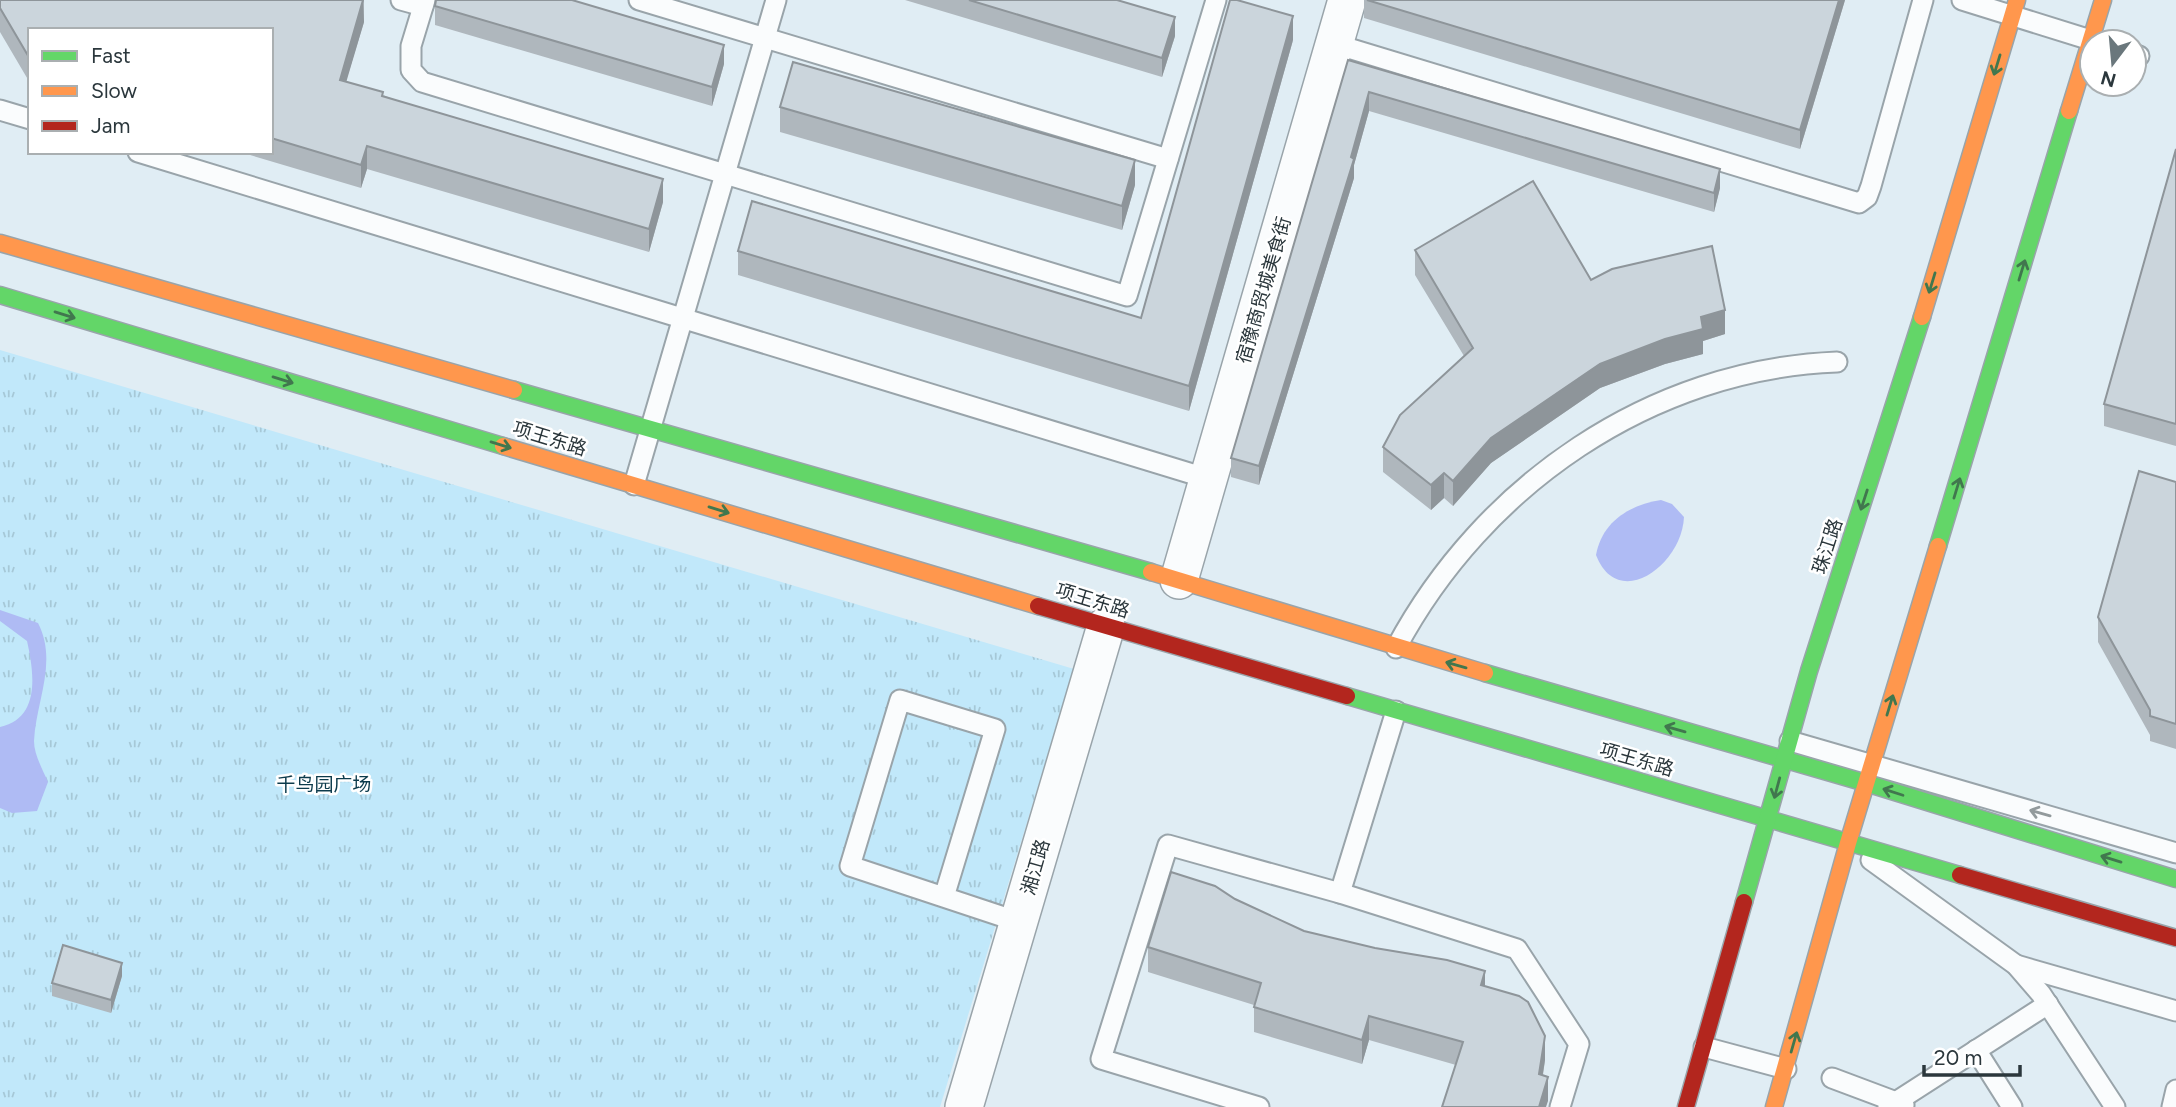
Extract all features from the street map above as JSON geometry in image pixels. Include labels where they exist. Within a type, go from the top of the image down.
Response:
[{"type":"main road","points":[[2097,28],[2103,0]]},
{"type":"main road","name":"珠江路","points":[[1686,1107],[1784,761],[2015,8]]},
{"type":"main road","points":[[1774,1107],[1848,842],[2078,93]]},
{"type":"main road","name":"项王东路","points":[[0,243],[650,431],[1180,580],[1396,648],[1784,761],[1869,774],[2176,879]]},
{"type":"main road","name":"项王东路","points":[[0,295],[1106,626],[2176,938]]},
{"type":"street","name":"宿豫商贸城美食街","points":[[1180,580],[1348,0]]},
{"type":"street","name":"湘江路","points":[[964,1107],[1106,626]]},
{"type":"lane","points":[[401,0],[424,3],[411,46],[411,70],[422,82],[1127,296],[1216,0]]},
{"type":"lane","points":[[639,0],[1168,159]]},
{"type":"lane","points":[[634,485],[776,0]]},
{"type":"lane","points":[[1335,44],[1860,203],[1867,197],[1871,186],[1923,0]]},
{"type":"lane","points":[[1962,0],[2015,8],[2078,34]]},
{"type":"lane","points":[[0,110],[28,118]]},
{"type":"lane","points":[[145,154],[1209,479]]},
{"type":"lane","points":[[1396,648],[1413,615],[1454,556],[1501,508],[1545,469],[1573,449],[1609,427],[1702,384],[1756,369],[1837,362]]},
{"type":"lane","points":[[944,897],[995,729],[900,700],[850,866],[1019,922]]},
{"type":"lane","points":[[1340,893],[1396,711]]},
{"type":"lane","points":[[1790,741],[1869,774],[2176,853]]},
{"type":"lane","points":[[1848,842],[2016,965],[2048,1004],[2115,1107]]},
{"type":"lane","points":[[1259,1107],[1101,1059],[1168,845],[1340,893],[1517,949],[1579,1044],[1560,1107]]},
{"type":"lane","points":[[2016,965],[2176,1011]]},
{"type":"lane","points":[[1832,1078],[1898,1105],[2048,1004]]},
{"type":"lane","points":[[1704,1047],[1786,1069]]},
{"type":"lane","points":[[1976,1051],[2012,1107]]},
{"type":"lane","points":[[2172,1107],[2176,1090]]},
{"type":"green space","name":"千鸟园广场","points":[[0,350],[1074,669],[940,1107],[0,1107]]},
{"type":"water","points":[[1661,500],[1672,504],[1684,517],[1681,535],[1672,551],[1661,565],[1648,575],[1633,581],[1619,580],[1606,572],[1596,555],[1604,533],[1628,511]]},
{"type":"water","points":[[0,610],[38,623],[44,638],[46,667],[34,746],[48,782],[37,811],[12,813],[0,808],[0,727],[13,722],[28,704],[32,666],[27,641],[0,621]]},
{"type":"building","points":[[0,0],[363,0],[340,80],[383,92],[382,96],[663,179],[649,229],[367,146],[361,165],[273,139],[273,28],[28,28],[28,56],[0,8]]},
{"type":"building","points":[[436,0],[572,0],[724,45],[712,87],[435,6]]},
{"type":"building","points":[[969,0],[1117,0],[1175,17],[1162,58]]},
{"type":"building","points":[[1230,0],[1293,16],[1189,386],[738,251],[752,201],[1141,318]]},
{"type":"building","points":[[1367,0],[1839,0],[1800,130]]},
{"type":"building","points":[[1348,60],[1720,169],[1714,193],[1369,92],[1351,157],[1354,159],[1259,466],[1231,458]]},
{"type":"building","points":[[793,62],[1135,160],[1122,206],[780,107]]},
{"type":"building","points":[[2176,149],[2176,424],[2104,404]]},
{"type":"building","points":[[1533,181],[1591,280],[1612,269],[1712,246],[1725,310],[1701,317],[1703,329],[1665,339],[1600,364],[1491,438],[1453,481],[1444,473],[1431,485],[1383,447],[1400,415],[1473,348],[1415,250]]},
{"type":"building","points":[[2139,471],[2176,482],[2176,724],[2150,716],[2150,710],[2098,617]]},
{"type":"building","points":[[1171,872],[1215,886],[1235,899],[1304,931],[1375,948],[1447,960],[1485,971],[1481,985],[1519,996],[1528,1002],[1545,1036],[1539,1074],[1548,1077],[1539,1107],[1442,1107],[1463,1042],[1369,1016],[1362,1040],[1254,1007],[1261,983],[1148,947]]},
{"type":"building","points":[[63,945],[122,963],[111,1000],[52,983]]},
{"type":"traffic: fast","points":[[1938,546],[2069,111]]},
{"type":"traffic: fast","points":[[0,295],[503,446]]},
{"type":"traffic: fast","points":[[1744,902],[1809,671],[1922,317]]},
{"type":"traffic: fast","points":[[514,390],[1151,572]]},
{"type":"traffic: fast","points":[[1485,673],[1866,783],[2176,879]]},
{"type":"traffic: fast","points":[[1347,696],[1960,875]]},
{"type":"traffic: slow","points":[[1922,317],[2017,0]]},
{"type":"traffic: slow","points":[[2069,111],[2103,0]]},
{"type":"traffic: slow","points":[[0,243],[514,390]]},
{"type":"traffic: slow","points":[[503,446],[1038,606]]},
{"type":"traffic: slow","points":[[1774,1107],[1848,843],[1938,546]]},
{"type":"traffic: slow","points":[[1151,572],[1485,673]]},
{"type":"traffic: jam","points":[[1038,606],[1347,696]]},
{"type":"traffic: jam","points":[[1960,875],[2176,938]]},
{"type":"traffic: jam","points":[[1686,1107],[1744,902]]}]
